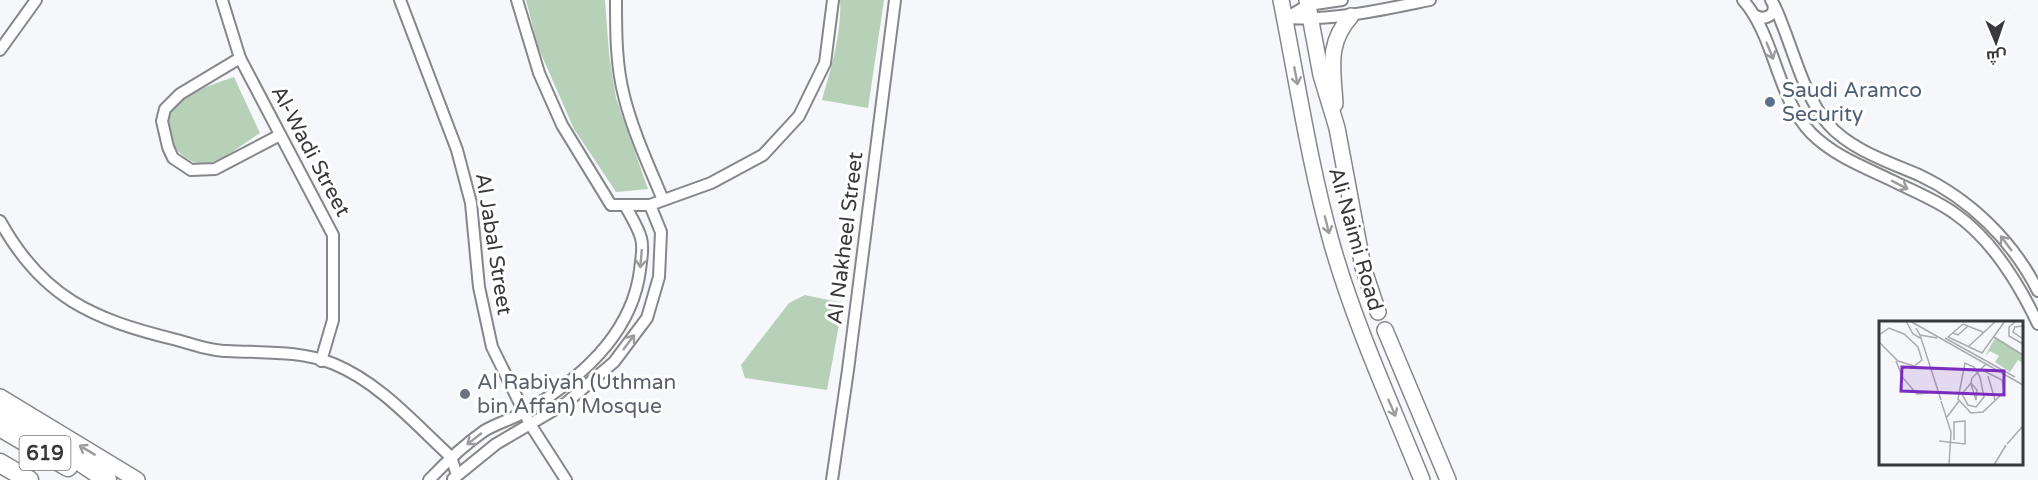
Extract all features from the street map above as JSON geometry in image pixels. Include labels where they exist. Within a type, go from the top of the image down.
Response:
[{"type":"highway","points":[[0,407],[107,480]]},
{"type":"highway","name":"619","points":[[0,426],[90,480]]},
{"type":"highway","name":"619","points":[[0,463],[29,480]]},
{"type":"main road","name":"Ali Naimi Road","points":[[1281,0],[1313,168],[1330,240],[1362,335],[1422,480]]},
{"type":"main road","name":"Ali Naimi Road","points":[[1308,8],[1321,75],[1337,128],[1363,267],[1378,312]]},
{"type":"main road","points":[[1337,128],[1333,56],[1337,34],[1351,16]]},
{"type":"main road","name":"Ali Naimi Road","points":[[1385,330],[1448,480]]},
{"type":"main road","points":[[0,397],[137,480]]},
{"type":"street","points":[[0,50],[36,0]]},
{"type":"street","name":"Al-Wadi Street","points":[[222,0],[240,58],[333,235],[333,320],[321,361]]},
{"type":"street","name":"Al Jabal Street","points":[[400,0],[457,150],[471,203],[479,288],[492,347],[530,424]]},
{"type":"street","points":[[517,0],[539,72],[562,126],[610,205],[650,205],[711,183],[763,155],[799,116],[825,63],[833,0]]},
{"type":"street","points":[[616,0],[616,37],[624,95],[643,152],[663,200]]},
{"type":"street","name":"Al Nakheel Street","points":[[832,480],[895,0]]},
{"type":"street","points":[[1284,18],[1308,8],[1342,0]]},
{"type":"street","points":[[1308,8],[1351,16],[1430,0]]},
{"type":"street","points":[[1743,0],[1756,16],[1792,107],[1812,134],[1834,152],[1954,213],[1972,228],[1990,246],[2022,292],[2038,324]]},
{"type":"street","points":[[1756,16],[1768,17],[1773,13],[1773,2]]},
{"type":"street","points":[[1773,2],[1810,94],[1829,124],[1863,149],[1938,184],[1986,220],[2017,258],[2038,291]]},
{"type":"street","points":[[240,58],[180,94],[165,109],[162,121],[173,158],[191,170],[215,169],[279,135]]},
{"type":"street","points":[[1792,107],[1797,93],[1810,94]]},
{"type":"street","points":[[429,480],[451,458],[486,430],[524,413],[553,394],[592,363],[613,340],[627,315],[638,286],[642,253],[641,239],[626,205]]},
{"type":"street","points":[[0,221],[14,246],[51,288],[94,315],[134,329],[224,351],[288,353],[333,364],[366,380],[451,458],[454,477],[496,444],[566,403],[614,362],[647,318],[659,277],[661,232],[650,205]]},
{"type":"street","points":[[530,424],[566,480]]},
{"type":"green space","points":[[526,0],[605,0],[609,54],[616,98],[648,189],[616,192],[574,129],[538,47]]},
{"type":"green space","points":[[840,0],[884,0],[868,108],[822,100],[838,38]]},
{"type":"green space","points":[[234,77],[260,133],[212,162],[202,164],[183,156],[171,139],[168,129],[173,110],[193,93]]},
{"type":"green space","points":[[805,295],[843,303],[827,390],[745,378],[741,365],[789,303]]},
{"type":"place","name":"Saudi Aramco Security","points":[[1770,102]]},
{"type":"place","name":"Al Rabiyah (Uthman bin Affan) Mosque","points":[[465,394]]}]
